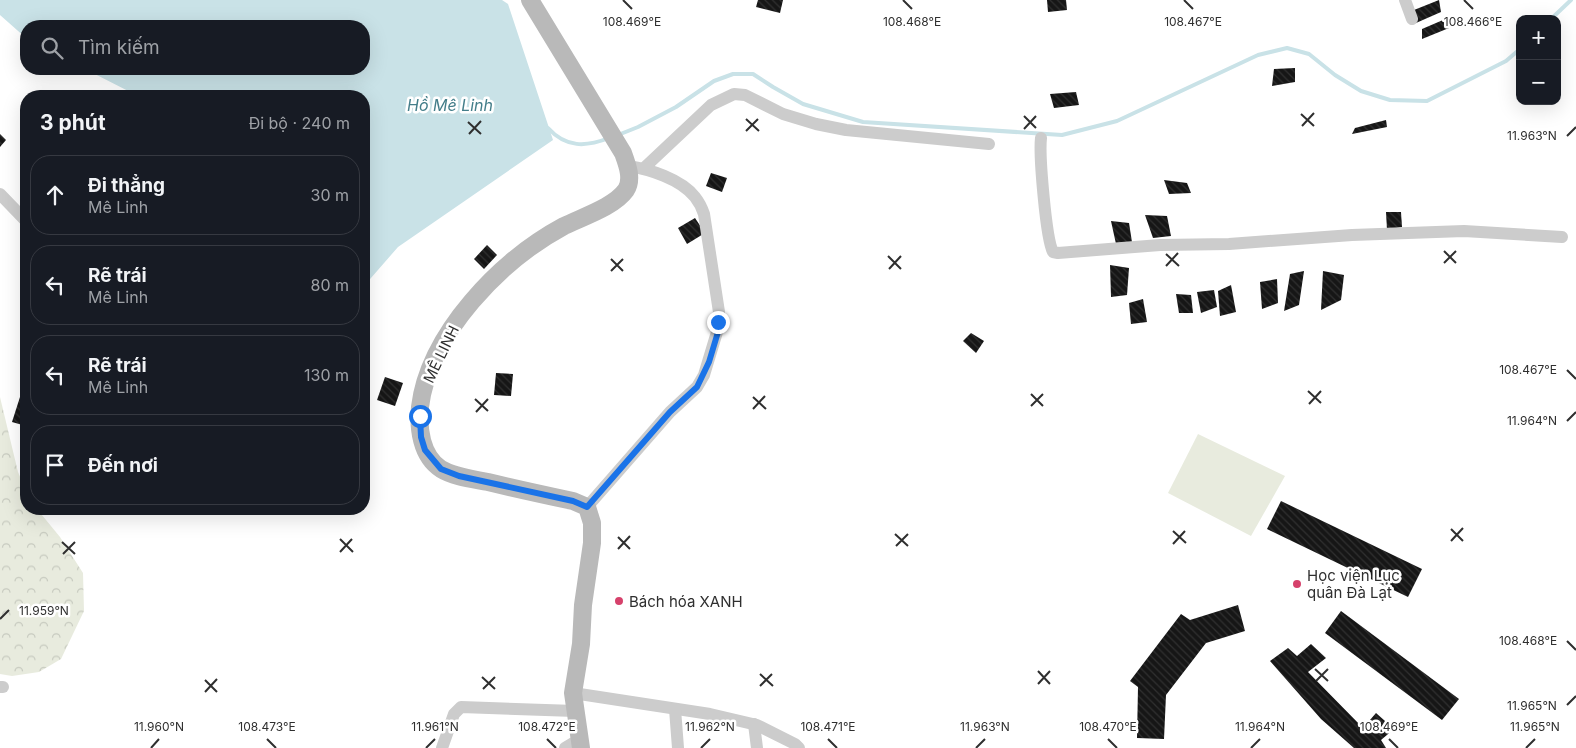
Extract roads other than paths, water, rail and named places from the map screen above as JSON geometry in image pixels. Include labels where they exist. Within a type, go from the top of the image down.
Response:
[{"type":"street","points":[[530,0],[599,113],[632,162],[678,183],[694,195],[704,214],[718,301],[718,332],[709,362],[697,387],[670,412],[587,507],[592,523],[592,543],[583,604],[581,644],[573,693],[576,745]]},
{"type":"street","points":[[1406,0],[1412,19]]},
{"type":"street","points":[[632,162],[711,105],[734,94],[745,95],[755,99],[783,114],[816,124],[846,130],[989,144]]},
{"type":"street","points":[[1041,138],[1040,147],[1050,244],[1053,252],[1058,253],[1160,245],[1230,244],[1464,231],[1562,237]]},
{"type":"street","name":"MÊ LINH","points":[[587,507],[573,501],[459,476],[441,469],[425,450],[421,437],[422,395],[432,366],[447,334],[467,307],[501,272],[539,240],[616,200],[626,189],[632,162]]},
{"type":"street","points":[[0,194],[20,215]]},
{"type":"street","points":[[573,693],[710,714],[754,724],[775,733],[799,748]]},
{"type":"street","points":[[442,748],[454,714],[461,707],[575,711]]},
{"type":"street","points":[[675,709],[678,748]]},
{"type":"street","points":[[754,724],[757,748]]},
{"type":"water","name":"Hồ Mê Linh","points":[[0,0],[502,0],[508,4],[553,140],[398,247],[370,279],[370,90],[126,90],[97,75],[370,75],[370,20],[20,20],[20,33],[0,15]]},
{"type":"waterway","points":[[1555,15],[1571,0]]},
{"type":"waterway","points":[[618,135],[676,107],[714,81],[733,74],[753,74],[803,104],[863,122],[1062,135],[1117,121],[1258,55],[1287,48],[1309,54],[1335,75],[1361,91],[1390,100],[1427,101],[1506,61],[1516,52]]},
{"type":"waterway","points":[[548,128],[562,139],[577,144],[592,143],[609,138]]},
{"type":"place","name":"Học viện Lục quân Đà Lạt","points":[[1297,584]]},
{"type":"place","name":"Bách hóa XANH","points":[[619,601]]}]
